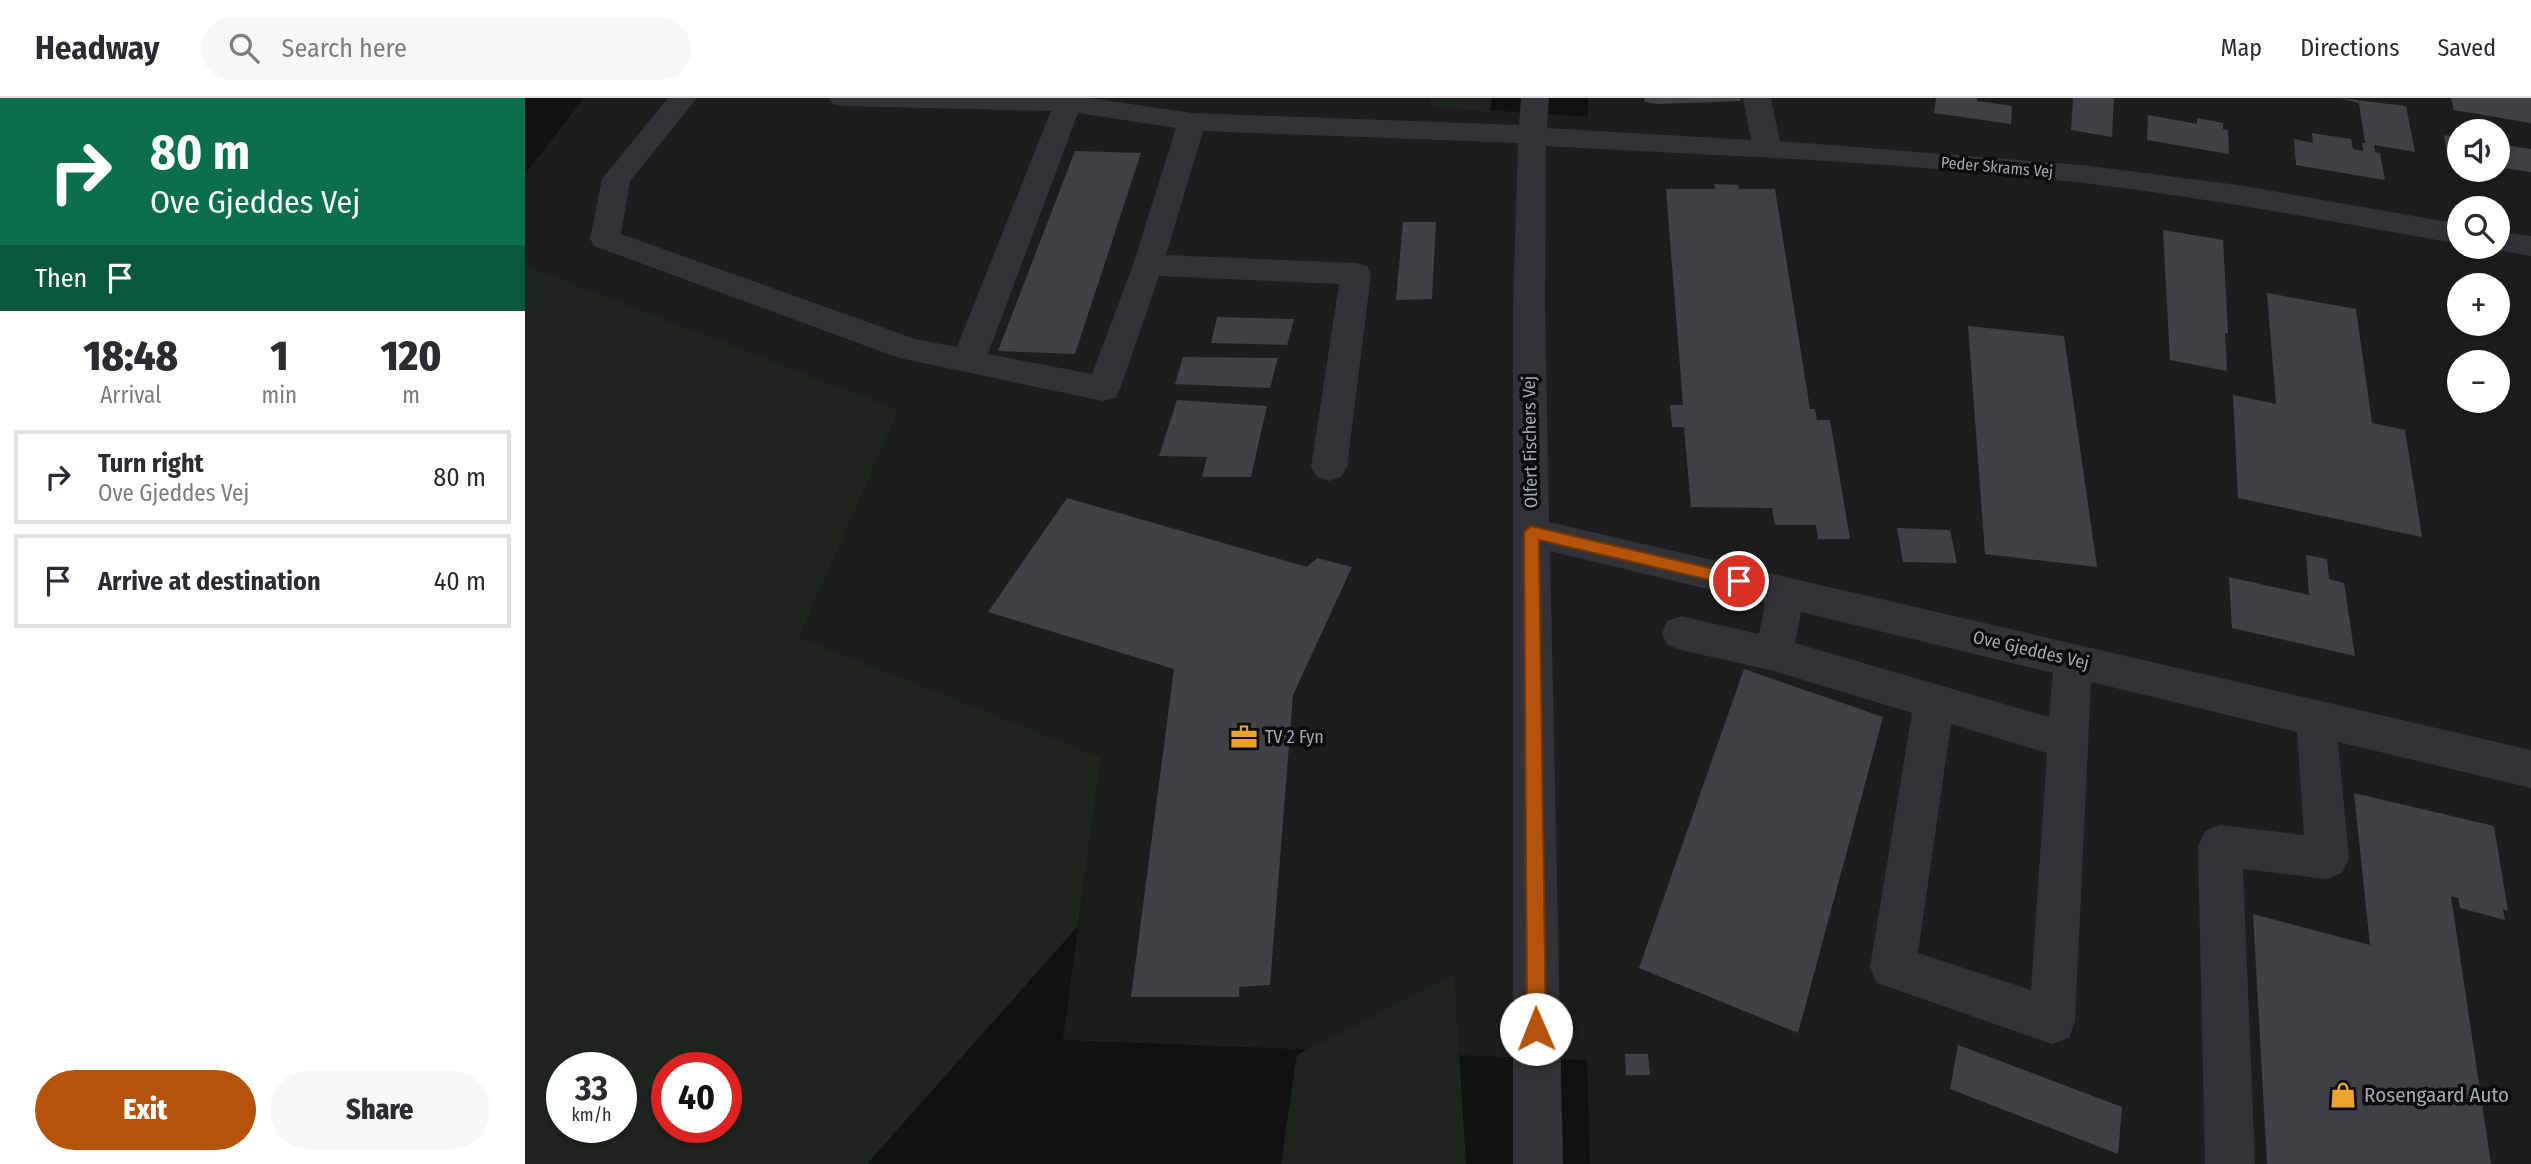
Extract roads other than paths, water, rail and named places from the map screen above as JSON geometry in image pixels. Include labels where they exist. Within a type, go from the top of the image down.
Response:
[{"type":"street","points":[[683,98],[616,179],[605,239],[911,350],[1103,389],[1148,265],[1192,122]]},
{"type":"street","name":"Peder Skrams Vej","points":[[843,98],[1068,103],[1192,122],[1493,132],[1767,149],[2095,176],[2238,195],[2447,232]]},
{"type":"street","name":"Olfert Fischers Vej","points":[[1535,98],[1531,136],[1529,304],[1538,1164]]},
{"type":"street","points":[[1757,98],[1767,149]]},
{"type":"street","points":[[968,362],[1068,103]]},
{"type":"street","points":[[2510,242],[2531,246]]},
{"type":"street","points":[[1148,265],[1356,274],[1329,467]]},
{"type":"street","name":"Ove Gjeddes Vej","points":[[1531,532],[2531,769]]},
{"type":"street","points":[[1774,654],[1786,592]]},
{"type":"street","points":[[1681,633],[1774,654],[2068,740]]},
{"type":"street","points":[[1934,701],[1893,967],[2052,1021],[2073,660]]},
{"type":"street","points":[[2230,1164],[2220,846],[2327,858],[2316,718]]},
{"type":"place","name":"TV 2 Fyn","points":[[1244,737]]},
{"type":"place","name":"Rosengaard Auto","points":[[2343,1095]]}]
